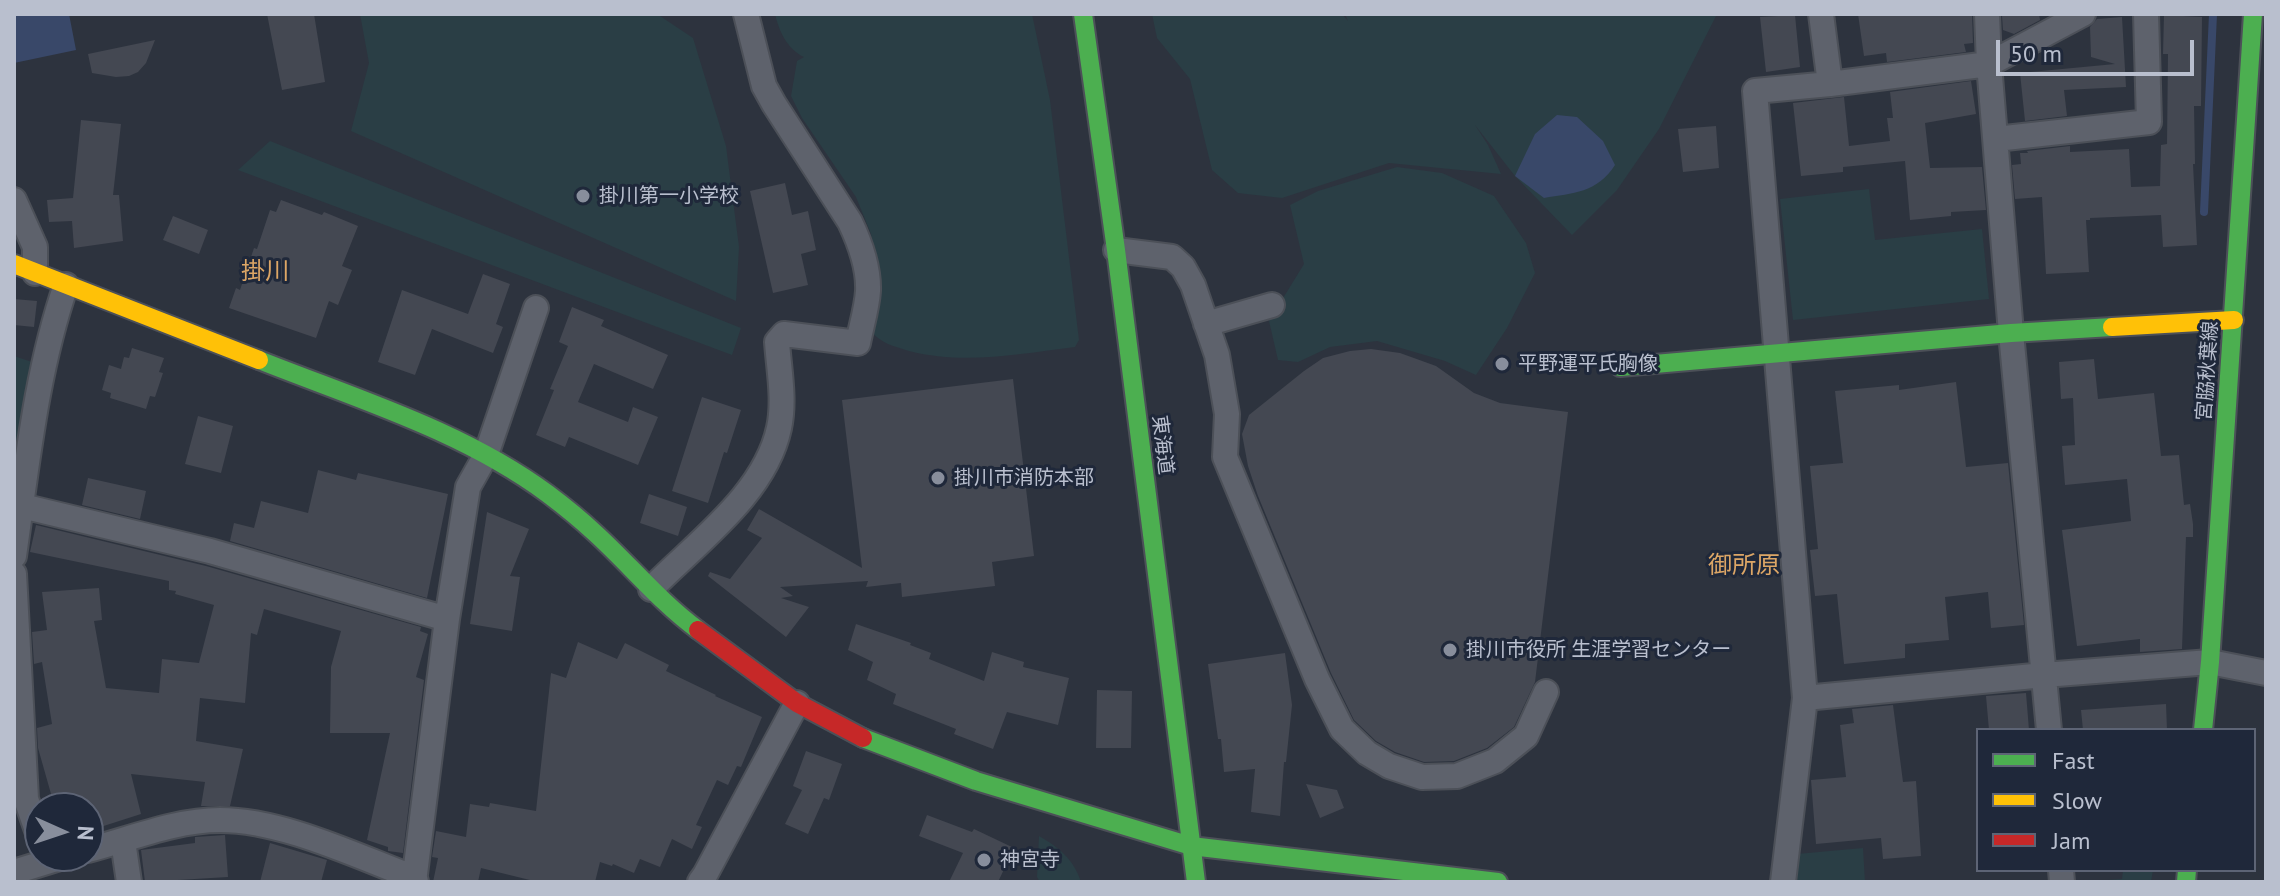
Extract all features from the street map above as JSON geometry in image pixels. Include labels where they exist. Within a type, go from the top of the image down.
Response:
[{"type":"street","points":[[651,589],[746,496],[773,451],[780,425],[782,397],[777,342],[784,334],[858,343],[868,292],[859,242],[842,207],[764,86],[746,14]]},
{"type":"street","name":"東海道","points":[[1083,14],[1196,882]]},
{"type":"street","points":[[1821,14],[1830,84]]},
{"type":"street","points":[[1987,14],[2011,333],[2049,728]]},
{"type":"street","points":[[1783,882],[1805,698],[1755,91],[1989,64],[2083,14]]},
{"type":"street","points":[[1996,139],[2149,122],[2146,14]]},
{"type":"street","name":"宮脇秋葉線","points":[[2203,728],[2234,320],[2254,185],[2253,14]]},
{"type":"street","points":[[14,200],[35,247],[24,269],[424,425],[486,455],[546,493],[594,532],[680,617],[797,703],[867,740],[976,781],[1191,846],[1489,881]]},
{"type":"street","points":[[1116,250],[1172,257],[1183,267],[1193,285],[1217,355],[1227,414],[1225,457],[1317,679],[1342,729],[1367,753],[1389,766],[1422,777],[1457,776],[1495,761],[1526,736],[1546,692]]},
{"type":"street","points":[[14,556],[44,366],[54,318],[66,285]]},
{"type":"street","points":[[1206,324],[1272,305]]},
{"type":"street","points":[[104,846],[190,824],[219,820],[248,822],[277,827],[415,881],[447,619],[468,487],[486,455],[536,308]]},
{"type":"street","points":[[1620,367],[2011,333],[2234,320]]},
{"type":"street","points":[[22,506],[210,551],[447,619]]},
{"type":"street","points":[[14,574],[26,792]]},
{"type":"street","points":[[1805,698],[2210,662],[2266,673]]},
{"type":"street","points":[[700,882],[797,703]]},
{"type":"street","points":[[123,841],[129,882]]},
{"type":"shaded area","points":[[360,14],[657,14],[693,38],[726,146],[739,247],[736,301],[351,131],[369,63]]},
{"type":"shaded area","points":[[775,14],[1032,14],[1050,100],[1079,340],[1075,347],[992,357],[950,357],[898,348],[871,332],[878,273],[871,234],[856,197],[802,118],[791,96],[797,61],[804,57],[785,39]]},
{"type":"shaded area","points":[[1152,14],[1342,14],[1348,21],[1345,14],[1717,14],[1659,129],[1617,190],[1572,235],[1515,176],[1475,125],[1501,174],[1389,163],[1282,198],[1238,193],[1212,170],[1190,79],[1157,38]]},
{"type":"shaded area","points":[[270,141],[741,328],[732,355],[238,170]]},
{"type":"shaded area","points":[[1397,167],[1442,173],[1494,196],[1526,243],[1535,273],[1507,328],[1476,375],[1445,361],[1377,341],[1330,347],[1298,362],[1278,360],[1269,321],[1304,264],[1290,205],[1318,191]]},
{"type":"shaded area","points":[[1869,189],[1875,240],[1982,229],[1989,299],[1793,320],[1780,199]]},
{"type":"shaded area","points":[[14,356],[44,366],[14,557]]},
{"type":"shaded area","points":[[1039,836],[1064,854],[1081,882],[1040,882],[1037,877]]},
{"type":"shaded area","points":[[1863,848],[1865,882],[1795,880],[1797,854]]},
{"type":"shaded area","points":[[2123,872],[2153,872],[2151,882],[2079,882],[2122,879]]},
{"type":"water","points":[[14,14],[69,14],[76,50],[14,63]]},
{"type":"water","points":[[1557,115],[1577,117],[1603,141],[1615,165],[1592,186],[1574,193],[1544,198],[1515,176],[1535,134]]},
{"type":"building","points":[[267,14],[314,14],[325,82],[282,90]]},
{"type":"building","points":[[1858,14],[1972,14],[1973,43],[1964,44],[1966,52],[1887,62],[1886,53],[1864,56]]},
{"type":"building","points":[[2039,14],[2040,20],[2014,34],[2003,30],[2002,16]]},
{"type":"building","points":[[1795,15],[1800,67],[1766,72],[1760,17]]},
{"type":"building","points":[[2164,15],[2202,17],[2201,106],[2194,106],[2197,245],[2163,247],[2161,215],[2090,218],[2086,220],[2089,272],[2046,274],[2042,197],[2015,199],[2012,165],[2021,164],[2020,153],[2027,151],[2070,146],[2070,152],[2129,149],[2131,187],[2160,186],[2161,145],[2167,144],[2168,54],[2163,54]]},
{"type":"building","points":[[2122,17],[2126,87],[2064,90],[2067,116],[2025,121],[2020,73],[2115,64],[2091,57],[2090,27],[2097,19]]},
{"type":"building","points":[[155,40],[146,63],[138,72],[116,77],[92,73],[88,54]]},
{"type":"building","points":[[1971,81],[1976,114],[1925,123],[1930,168],[1982,167],[1986,210],[1951,212],[1951,216],[1910,220],[1905,161],[1843,167],[1843,172],[1801,176],[1793,103],[1844,97],[1849,146],[1890,141],[1887,118],[1893,118],[1890,92]]},
{"type":"building","points":[[81,120],[121,124],[113,195],[119,195],[123,241],[74,248],[72,221],[49,222],[47,200],[73,198]]},
{"type":"building","points":[[1716,126],[1719,168],[1683,172],[1678,129]]},
{"type":"building","points":[[785,183],[792,215],[808,211],[816,250],[801,254],[808,285],[773,293],[750,191]]},
{"type":"building","points":[[281,200],[358,226],[342,266],[352,270],[338,305],[329,301],[316,338],[229,308],[236,288],[240,290],[270,210],[276,212]]},
{"type":"building","points":[[173,216],[208,230],[199,254],[163,240]]},
{"type":"building","points":[[483,274],[510,284],[496,324],[503,327],[493,353],[432,329],[415,375],[378,362],[402,290],[468,314]]},
{"type":"building","points":[[14,299],[37,301],[34,327],[14,325]]},
{"type":"building","points":[[572,307],[604,320],[601,326],[668,355],[653,389],[594,364],[578,402],[628,422],[633,407],[658,417],[638,465],[569,437],[565,447],[536,435],[568,346],[559,342]]},
{"type":"building","points":[[132,348],[164,358],[155,397],[150,396],[146,409],[110,398],[111,393],[102,390],[109,365],[121,369],[124,357],[129,358]]},
{"type":"building","name":"掛川市役所 生涯学習センター","points":[[1371,349],[1400,353],[1436,366],[1474,393],[1500,403],[1568,412],[1535,682],[1514,727],[1487,748],[1454,761],[1424,762],[1395,752],[1376,741],[1354,720],[1331,673],[1248,466],[1242,434],[1249,415],[1323,358]]},
{"type":"building","points":[[2094,359],[2098,399],[2154,393],[2161,456],[2179,455],[2184,505],[2190,504],[2193,524],[2193,537],[2186,537],[2182,649],[2140,652],[2140,639],[2077,646],[2062,530],[2131,521],[2127,479],[2065,485],[2062,446],[2075,445],[2073,398],[2061,399],[2059,362]]},
{"type":"building","name":"掛川市消防本部","points":[[1013,379],[1034,556],[992,562],[995,586],[902,597],[901,583],[866,587],[868,581],[780,587],[793,596],[781,598],[809,607],[786,637],[708,576],[710,572],[730,579],[762,538],[747,530],[759,509],[862,568],[842,400]]},
{"type":"building","points":[[1956,382],[1966,467],[2008,463],[2024,625],[1991,628],[1988,592],[1945,597],[1949,640],[1905,644],[1905,658],[1844,664],[1837,594],[1815,596],[1810,550],[1818,549],[1810,466],[1843,463],[1835,391],[1899,385],[1899,390]]},
{"type":"building","points":[[702,397],[741,410],[708,503],[672,491]]},
{"type":"building","points":[[198,416],[233,426],[221,473],[185,464]]},
{"type":"building","points":[[318,470],[356,480],[358,473],[448,494],[427,598],[230,541],[234,523],[254,528],[261,501],[308,513]]},
{"type":"building","points":[[88,478],[146,491],[140,519],[82,505]]},
{"type":"building","points":[[649,494],[687,507],[678,536],[640,523]]},
{"type":"building","points":[[487,512],[529,529],[510,576],[520,577],[512,631],[470,624]]},
{"type":"building","points":[[36,525],[206,566],[421,627],[420,631],[428,634],[416,677],[424,680],[403,853],[388,851],[388,847],[367,840],[390,733],[330,733],[331,667],[341,631],[264,609],[257,635],[251,633],[245,703],[200,698],[196,741],[243,749],[230,806],[201,806],[205,782],[131,774],[141,814],[104,826],[104,792],[50,792],[38,748],[37,728],[52,724],[42,662],[34,664],[32,632],[47,630],[42,592],[99,588],[102,620],[94,621],[106,688],[159,693],[162,659],[199,663],[214,605],[175,594],[176,591],[169,590],[169,581],[30,552]]},
{"type":"building","points":[[856,624],[911,643],[931,653],[929,659],[984,681],[992,652],[1024,662],[1023,667],[1069,678],[1058,725],[1007,712],[993,749],[954,734],[956,729],[893,704],[896,694],[867,680],[873,662],[848,650]]},
{"type":"building","points":[[578,642],[617,659],[625,643],[669,665],[666,671],[762,717],[741,767],[737,766],[728,785],[717,780],[696,825],[702,827],[692,849],[672,839],[660,867],[640,859],[634,873],[600,862],[595,882],[538,882],[481,868],[478,882],[433,882],[438,858],[432,857],[436,831],[466,837],[470,804],[489,807],[490,803],[536,811],[551,673],[566,678]]},
{"type":"building","points":[[1285,653],[1292,705],[1280,816],[1251,812],[1255,769],[1224,772],[1208,664]]},
{"type":"building","points":[[1097,690],[1132,691],[1131,748],[1096,748]]},
{"type":"building","points":[[2026,693],[2029,728],[1989,728],[1986,696]]},
{"type":"building","points":[[2166,704],[2167,728],[2083,728],[2081,710]]},
{"type":"building","points":[[1893,705],[1903,782],[1916,781],[1921,856],[1883,859],[1881,838],[1816,844],[1811,780],[1846,777],[1840,725],[1854,723],[1852,709]]},
{"type":"building","points":[[806,751],[842,764],[829,800],[824,798],[808,834],[785,824],[802,790],[793,786]]},
{"type":"building","points":[[1306,784],[1337,790],[1344,808],[1320,818]]},
{"type":"building","name":"神宮寺","points":[[927,815],[972,832],[974,829],[1014,848],[998,882],[949,882],[963,853],[919,836]]},
{"type":"building","points":[[225,835],[228,877],[145,882],[141,850],[195,843],[195,837]]},
{"type":"building","points":[[270,843],[327,860],[321,882],[260,882]]},
{"type":"waterway","points":[[2204,212],[2213,14]]},
{"type":"traffic: fast","points":[[1083,14],[1196,882]]},
{"type":"traffic: fast","points":[[2203,728],[2253,14]]},
{"type":"traffic: fast","points":[[1620,367],[2112,327]]},
{"type":"traffic: fast","points":[[259,360],[445,434],[515,472],[584,523],[671,608],[698,630]]},
{"type":"traffic: fast","points":[[863,738],[976,781],[1191,846],[1498,882]]},
{"type":"traffic: fast","points":[[2186,882],[2187,872]]},
{"type":"traffic: slow","points":[[14,264],[259,360]]},
{"type":"traffic: slow","points":[[2112,327],[2234,320]]},
{"type":"traffic: jam","points":[[698,630],[797,703],[863,738]]},
{"type":"place","name":"掛川第一小学校","points":[[583,196]]},
{"type":"place","name":"平野運平氏胸像","points":[[1502,364]]},
{"type":"place","name":"掛川市消防本部","points":[[938,478]]},
{"type":"place","name":"掛川市役所 生涯学習センター","points":[[1450,650]]},
{"type":"place","name":"神宮寺","points":[[984,860]]},
{"type":"district","name":"掛川","points":[[265,272]]},
{"type":"district","name":"御所原","points":[[1744,566]]}]
